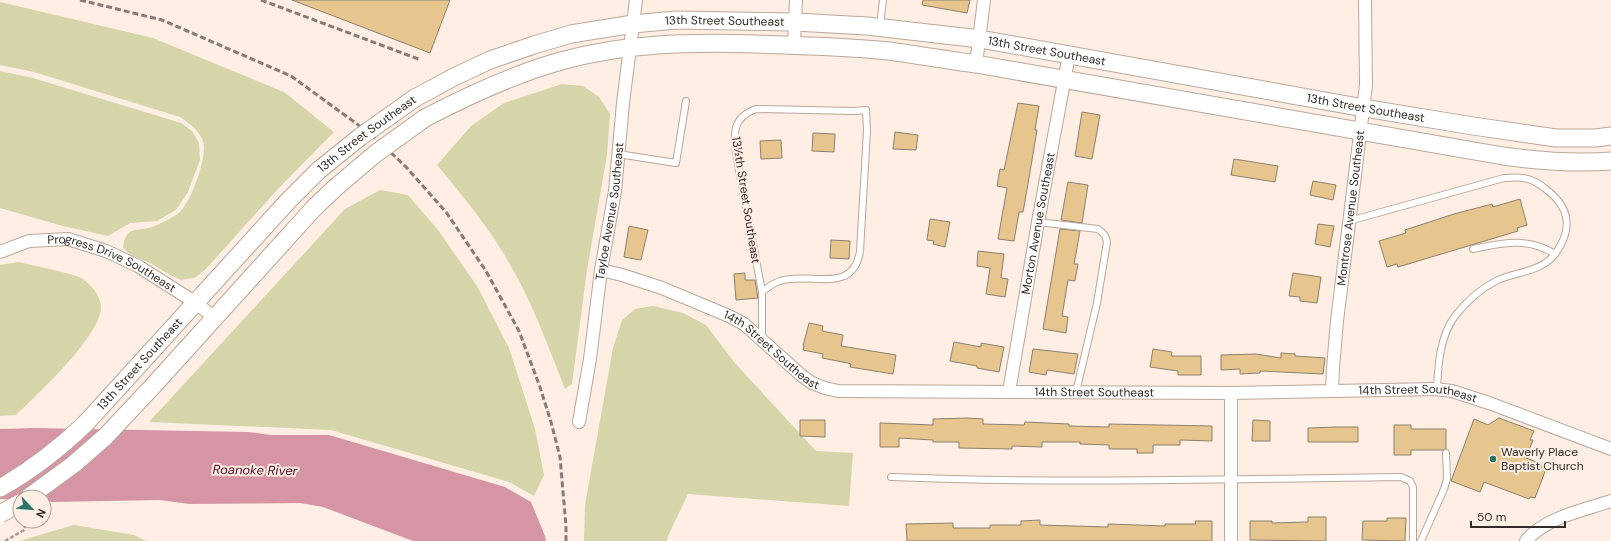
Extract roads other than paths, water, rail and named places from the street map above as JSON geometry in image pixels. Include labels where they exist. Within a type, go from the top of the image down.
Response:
[{"type":"main road","name":"13th Street Southeast","points":[[0,488],[34,467],[62,446],[86,423],[115,393],[288,201],[319,170],[360,137],[415,98],[454,77],[490,60],[571,34],[633,24],[690,20],[795,22],[880,27],[980,39],[1364,108],[1473,126],[1556,138],[1596,138],[1611,136]]},
{"type":"main road","name":"13th Street Southeast","points":[[40,489],[74,464],[106,436],[314,208],[375,154],[425,118],[462,99],[544,66],[582,56],[670,43],[794,46],[887,51],[1064,79],[1503,156],[1539,161],[1583,163],[1611,162]]},
{"type":"main road","points":[[0,514],[12,507]]},
{"type":"street","name":"Tayloe Avenue Southeast","points":[[579,422],[590,358],[601,270],[615,191],[636,0]]},
{"type":"street","points":[[794,46],[796,0]]},
{"type":"street","points":[[976,64],[984,0]]},
{"type":"street","name":"Montrose Avenue Southeast","points":[[1332,391],[1337,321],[1366,85],[1365,0]]},
{"type":"street","name":"Morton Avenue Southeast","points":[[1009,392],[1038,222],[1069,55]]},
{"type":"street","name":"Progress Drive Southeast","points":[[0,252],[29,241],[68,239],[106,251],[138,266],[196,303],[214,318]]},
{"type":"street","name":"14th Street Southeast","points":[[601,270],[662,288],[729,316],[744,324],[812,383],[838,391],[1231,393],[1437,389],[1452,391],[1489,403],[1611,449]]},
{"type":"street","points":[[1230,541],[1231,393]]},
{"type":"street","points":[[1526,541],[1535,531],[1546,524],[1611,501]]},
{"type":"lane","points":[[880,27],[883,0]]},
{"type":"lane","points":[[618,154],[676,163],[686,102]]},
{"type":"lane","name":"13½th Street Southeast","points":[[762,292],[780,281],[796,278],[841,278],[855,269],[860,251],[867,131],[866,110],[756,109],[741,117],[736,125],[735,137],[737,159],[762,292],[762,340]]},
{"type":"lane","points":[[1350,221],[1504,178],[1522,177],[1539,183],[1564,206],[1567,220],[1565,236],[1555,254],[1543,265],[1532,270],[1496,280],[1472,296],[1454,317],[1443,342],[1438,363],[1437,389]]},
{"type":"lane","points":[[1038,222],[1098,229],[1103,232],[1106,237],[1107,242],[1098,296],[1076,392]]},
{"type":"lane","points":[[1474,249],[1506,242],[1531,244],[1548,249],[1555,254]]},
{"type":"lane","points":[[1421,541],[1447,479],[1446,453]]},
{"type":"lane","points":[[891,477],[948,479],[1231,480],[1405,478],[1410,481],[1413,487],[1413,541]]},
{"type":"water","name":"Roanoke River","points":[[34,428],[248,432],[271,435],[329,435],[505,487],[531,502],[546,541],[413,541],[323,507],[300,503],[189,504],[160,500],[53,502],[52,489],[12,489],[12,500],[0,499],[0,429]]},
{"type":"railway","points":[[80,0],[162,20],[291,76],[368,132],[406,167],[446,212],[486,271],[519,331],[540,387],[560,457],[566,541]]},
{"type":"railway","points":[[261,0],[421,60]]},
{"type":"place","name":"Waverly Place Baptist Church","points":[[1493,459]]}]
